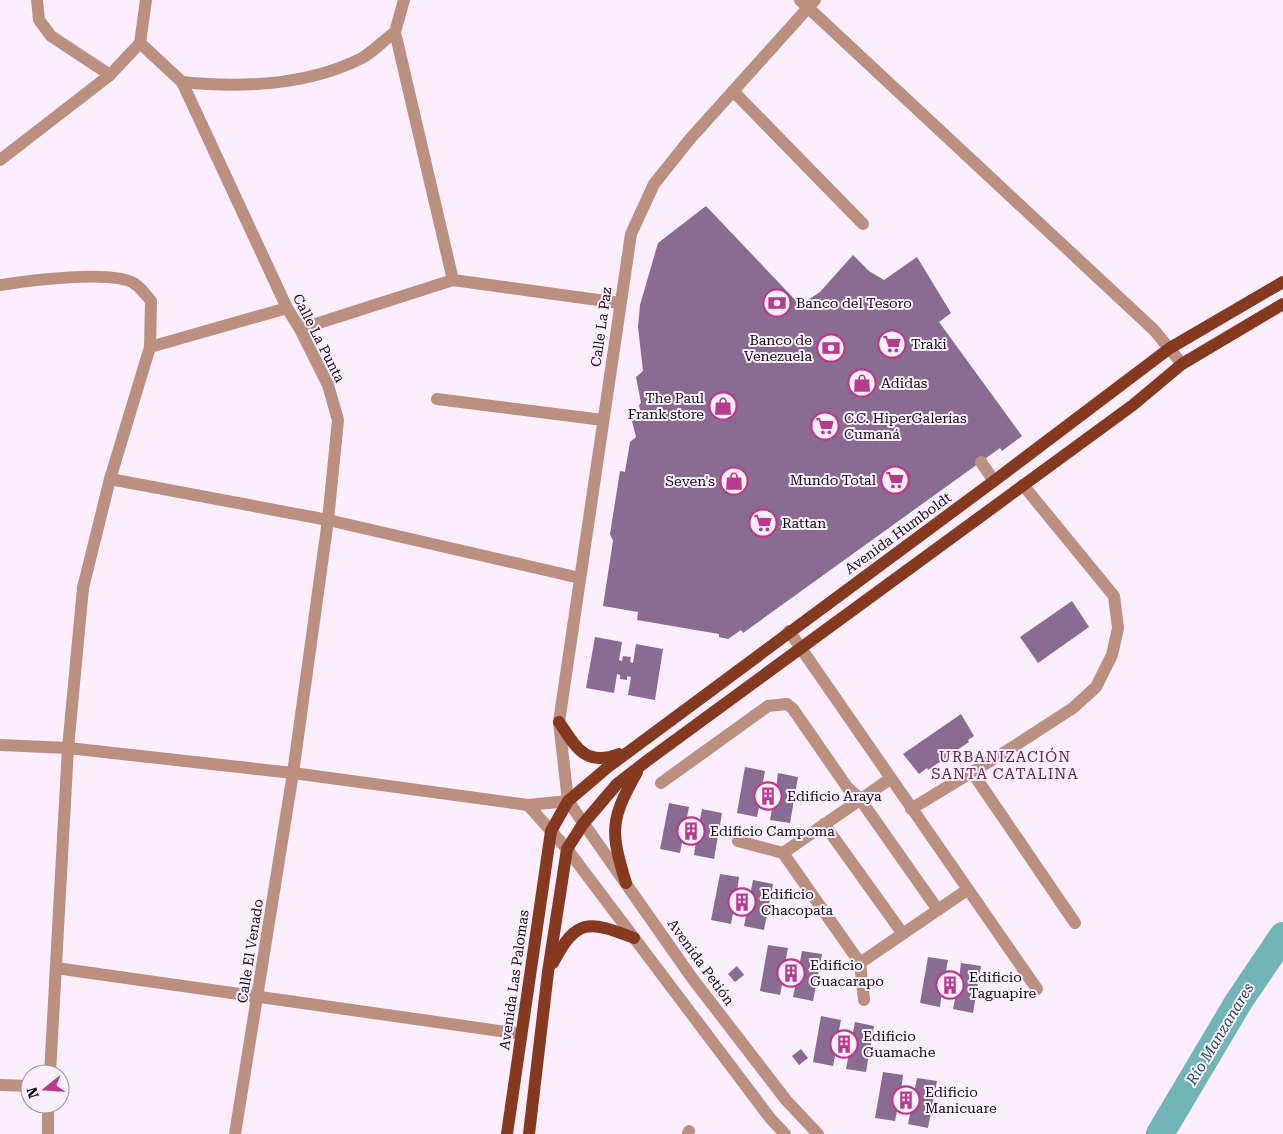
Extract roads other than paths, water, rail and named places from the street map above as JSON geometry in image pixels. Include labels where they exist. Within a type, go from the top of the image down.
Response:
[{"type":"main road","name":"Avenida Humboldt","points":[[551,831],[568,801],[633,748],[994,481],[1170,348],[1283,282]]},
{"type":"main road","points":[[529,1134],[548,972],[567,849],[583,824],[617,784],[1023,486],[1133,404],[1182,364],[1283,304]]},
{"type":"main road","points":[[559,722],[578,750],[590,758],[606,759],[633,748]]},
{"type":"main road","points":[[626,883],[614,842],[615,824],[619,804],[641,765]]},
{"type":"main road","name":"Avenida Las Palomas","points":[[507,1134],[551,831]]},
{"type":"main road","points":[[548,972],[571,934],[584,926],[609,928],[634,938]]},
{"type":"street","points":[[37,0],[39,20],[51,36],[110,75]]},
{"type":"street","points":[[0,160],[110,75],[140,43],[146,0]]},
{"type":"street","points":[[404,0],[395,32],[453,280]]},
{"type":"street","points":[[808,2],[1154,330],[1182,364]]},
{"type":"street","name":"Calle La Paz","points":[[568,801],[559,722],[631,234],[654,184],[808,2]]},
{"type":"street","points":[[182,82],[226,86],[279,82],[318,74],[362,58],[395,32]]},
{"type":"street","name":"Calle La Punta","points":[[140,43],[182,82],[287,308],[300,329],[328,385],[338,420],[328,520],[294,773]]},
{"type":"street","points":[[733,91],[863,224]]},
{"type":"street","points":[[0,286],[39,278],[117,278],[134,283],[151,301],[150,347],[110,479],[83,588],[68,748],[51,1064]]},
{"type":"street","points":[[300,329],[453,280],[620,303]]},
{"type":"street","points":[[150,347],[287,308]]},
{"type":"street","points":[[437,399],[603,420]]},
{"type":"street","points":[[981,462],[994,481]]},
{"type":"street","points":[[110,479],[328,520],[580,578]]},
{"type":"street","points":[[911,809],[1073,708],[1096,687],[1112,655],[1118,628],[1114,596],[1023,486]]},
{"type":"street","points":[[790,631],[890,779],[1037,989]]},
{"type":"street","points":[[661,782],[768,706],[787,704],[793,708],[847,787],[860,800],[938,910]]},
{"type":"street","points":[[0,746],[68,748],[294,773],[528,805],[568,801]]},
{"type":"street","points":[[972,772],[1075,923]]},
{"type":"street","name":"Calle El Venado","points":[[235,1134],[294,773]]},
{"type":"street","points":[[783,853],[890,779]]},
{"type":"street","name":"Avenida Petión","points":[[568,801],[692,978],[786,1100],[818,1134]]},
{"type":"street","points":[[528,805],[567,849],[785,1134]]},
{"type":"street","points":[[824,824],[904,934]]},
{"type":"street","points":[[738,841],[783,853],[860,964],[864,1000]]},
{"type":"street","points":[[860,964],[967,890]]},
{"type":"street","points":[[56,968],[258,995],[521,1034]]},
{"type":"street","points":[[0,1085],[20,1086]]},
{"type":"street","points":[[48,1114],[48,1134]]},
{"type":"waterway","name":"Río Manzanares","points":[[1160,1134],[1239,1001],[1283,936]]},
{"type":"place","name":"Banco del Tesoro","points":[[777,303]]},
{"type":"place","name":"Traki","points":[[892,344]]},
{"type":"place","name":"Banco de Venezuela","points":[[831,348]]},
{"type":"place","name":"Adidas","points":[[862,383]]},
{"type":"place","name":"The Paul Frank store","points":[[723,406]]},
{"type":"place","name":"C.C. HiperGalerías Cumaná","points":[[825,426]]},
{"type":"place","name":"Mundo Total","points":[[895,480]]},
{"type":"place","name":"Seven's","points":[[734,481]]},
{"type":"place","name":"Rattan","points":[[763,523]]},
{"type":"place","name":"Edificio Araya","points":[[768,796]]},
{"type":"place","name":"Edificio Campoma","points":[[691,831]]},
{"type":"place","name":"Edificio Chacopata","points":[[742,902]]},
{"type":"place","name":"Edificio Guacarapo","points":[[791,973]]},
{"type":"place","name":"Edificio Taguapire","points":[[950,985]]},
{"type":"place","name":"Edificio Guamache","points":[[844,1044]]},
{"type":"place","name":"Edificio Manicuare","points":[[906,1100]]},
{"type":"district","name":"URBANIZACIÓN SANTA CATALINA","points":[[1005,766]]}]
